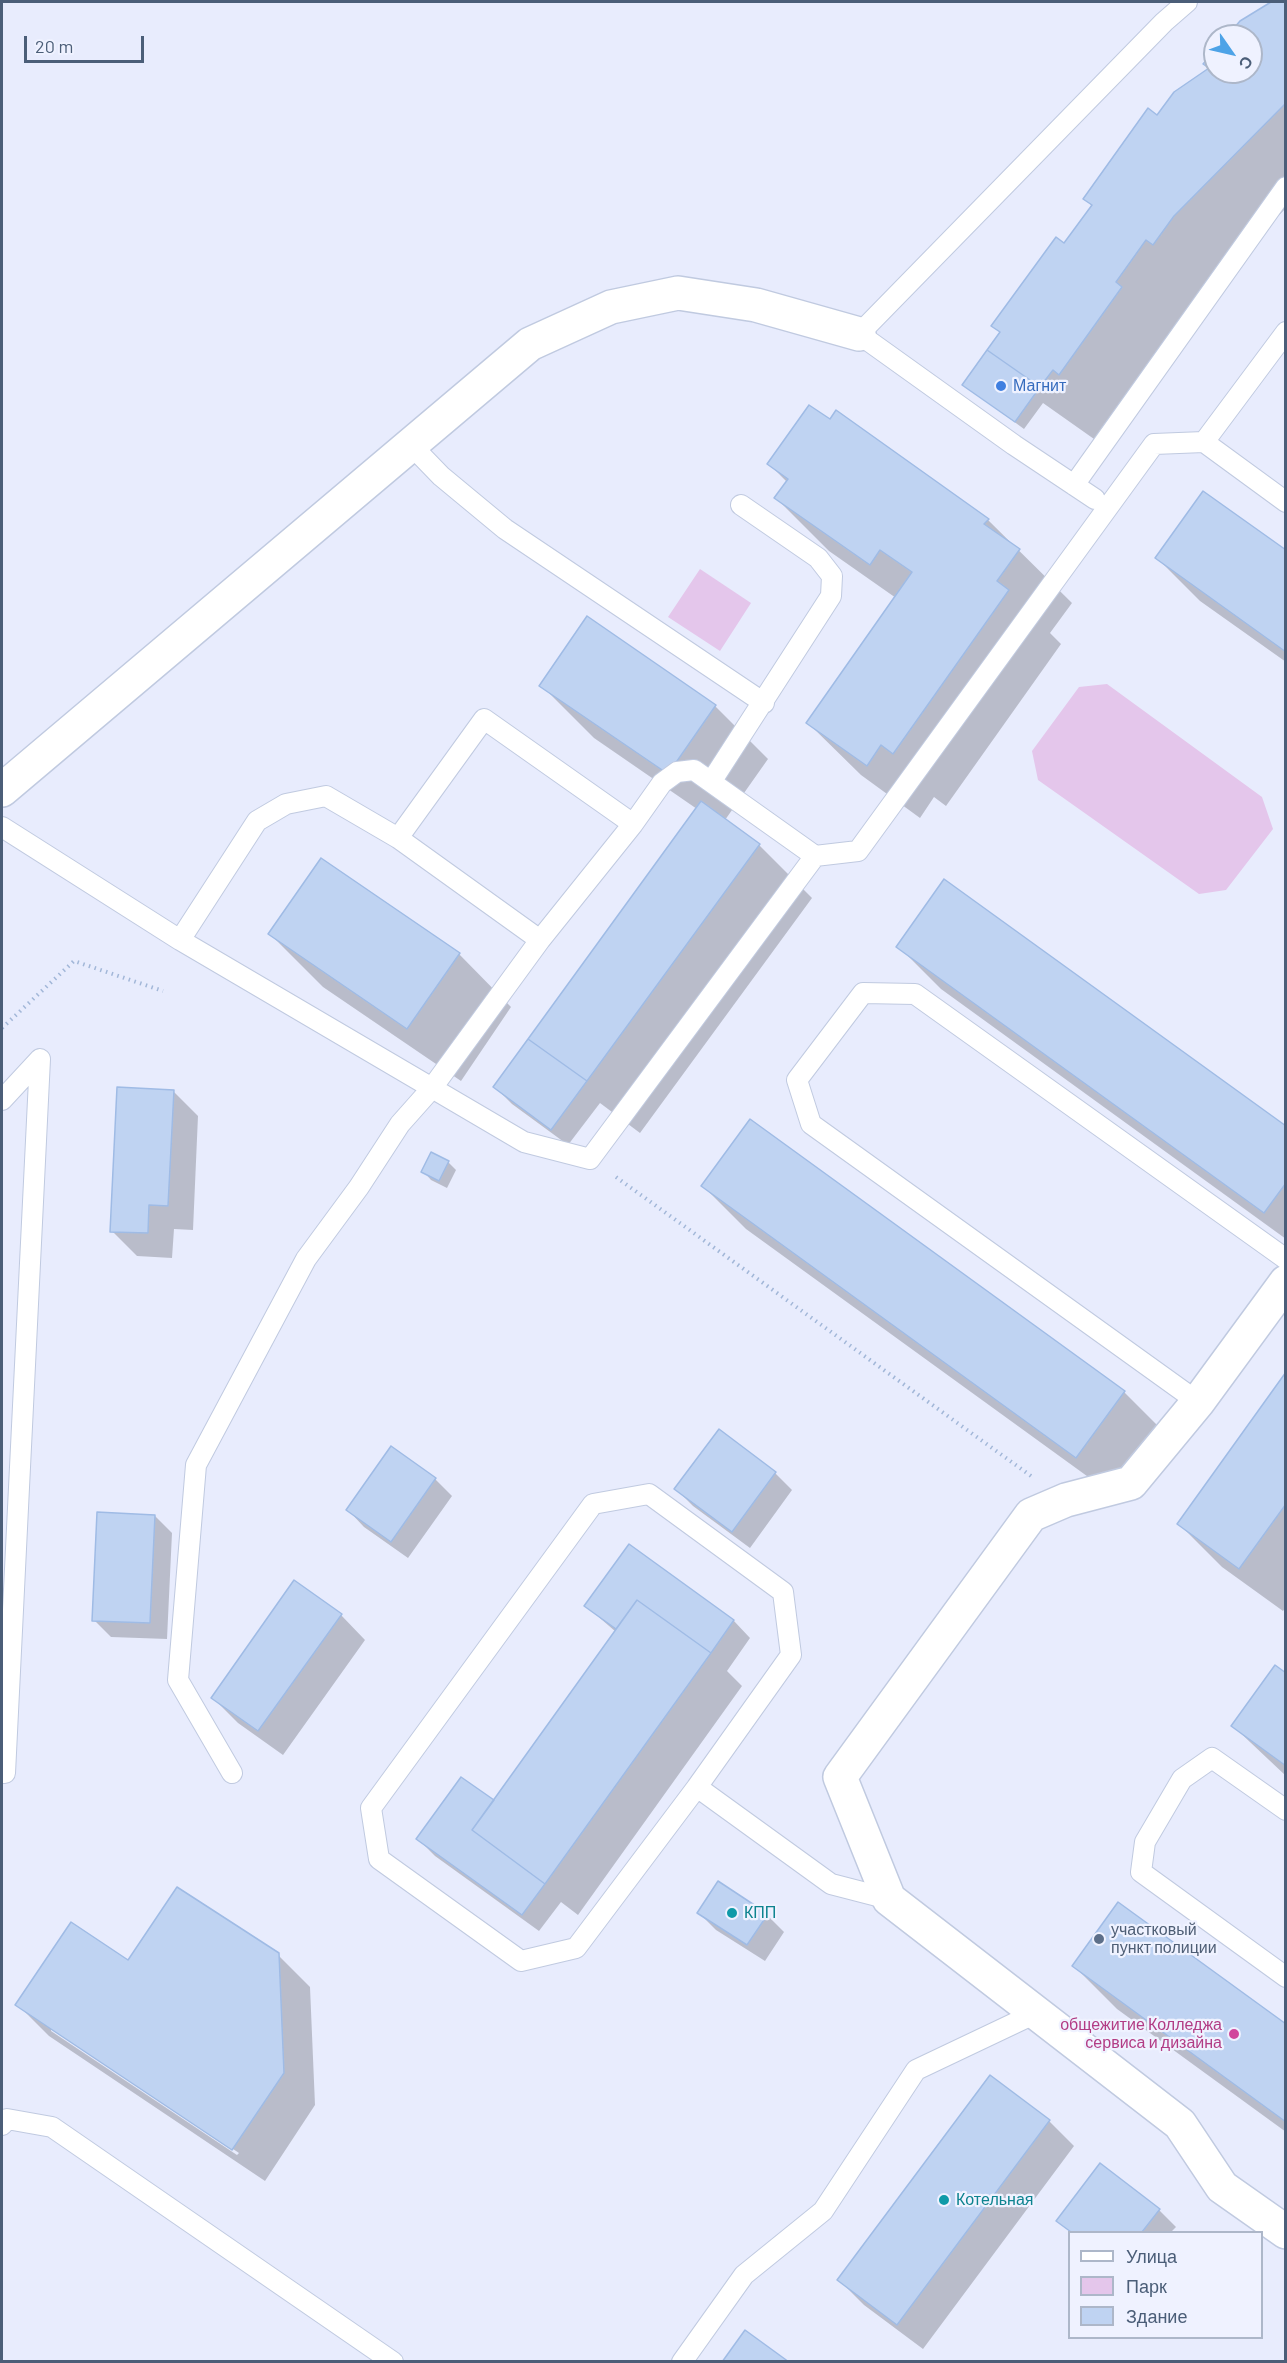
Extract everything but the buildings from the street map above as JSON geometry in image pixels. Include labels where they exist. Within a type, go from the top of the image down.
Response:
[{"type":"street","points":[[2,790],[530,344],[611,307],[678,293],[756,305],[859,333]]},
{"type":"street","points":[[1286,1282],[1198,1402],[1131,1483],[1066,1500],[1031,1515],[840,1777],[889,1899],[1180,2124],[1222,2187],[1286,2232]]},
{"type":"lane","points":[[1095,499],[1014,445],[859,333],[1164,22],[1187,2]]},
{"type":"lane","points":[[1074,485],[1286,187]]},
{"type":"lane","points":[[1204,441],[1286,332]]},
{"type":"lane","points":[[232,1773],[178,1680],[196,1465],[306,1258],[359,1187],[400,1124],[432,1088],[540,940],[633,824],[662,783],[677,772],[694,770],[815,856],[858,851],[1154,444],[1204,441],[1286,502]]},
{"type":"lane","points":[[411,445],[441,476],[505,529],[764,703]]},
{"type":"lane","points":[[711,782],[831,596],[832,576],[818,558],[741,505]]},
{"type":"lane","points":[[398,838],[484,718],[633,824]]},
{"type":"lane","points":[[180,940],[257,821],[286,804],[326,796],[398,838],[540,940]]},
{"type":"lane","points":[[2,827],[180,940],[524,1142],[590,1159],[815,856]]},
{"type":"lane","points":[[1198,1402],[811,1124],[797,1080],[864,993],[915,994],[1286,1259]]},
{"type":"lane","points":[[2,1100],[40,1059],[5,1773],[2,1773]]},
{"type":"lane","points":[[649,1494],[783,1592],[791,1655],[697,1787],[576,1948],[521,1961],[379,1859],[371,1808],[593,1504],[649,1494]]},
{"type":"lane","points":[[1286,1810],[1212,1758],[1182,1779],[1145,1842],[1142,1872],[1286,1977]]},
{"type":"lane","points":[[697,1787],[831,1884],[889,1899]]},
{"type":"lane","points":[[682,2361],[744,2275],[823,2211],[916,2070],[1036,2013]]},
{"type":"lane","points":[[2,2125],[7,2119],[52,2127],[393,2361]]},
{"type":"path","points":[[2,1028],[74,961],[163,992]]},
{"type":"path","points":[[590,1159],[1066,1500]]},
{"type":"green space","points":[[700,569],[751,603],[720,651],[668,617]]},
{"type":"green space","points":[[1107,684],[1262,797],[1273,829],[1226,890],[1199,894],[1038,780],[1032,751],[1079,687]]},
{"type":"place","name":"Магнит","points":[[1001,386]]},
{"type":"place","name":"КПП","points":[[732,1913]]},
{"type":"place","name":"участковый пункт полиции","points":[[1099,1939]]},
{"type":"place","name":"общежитие Колледжа сервиса и дизайна","points":[[1234,2034]]},
{"type":"place","name":"Котельная","points":[[944,2200]]}]
